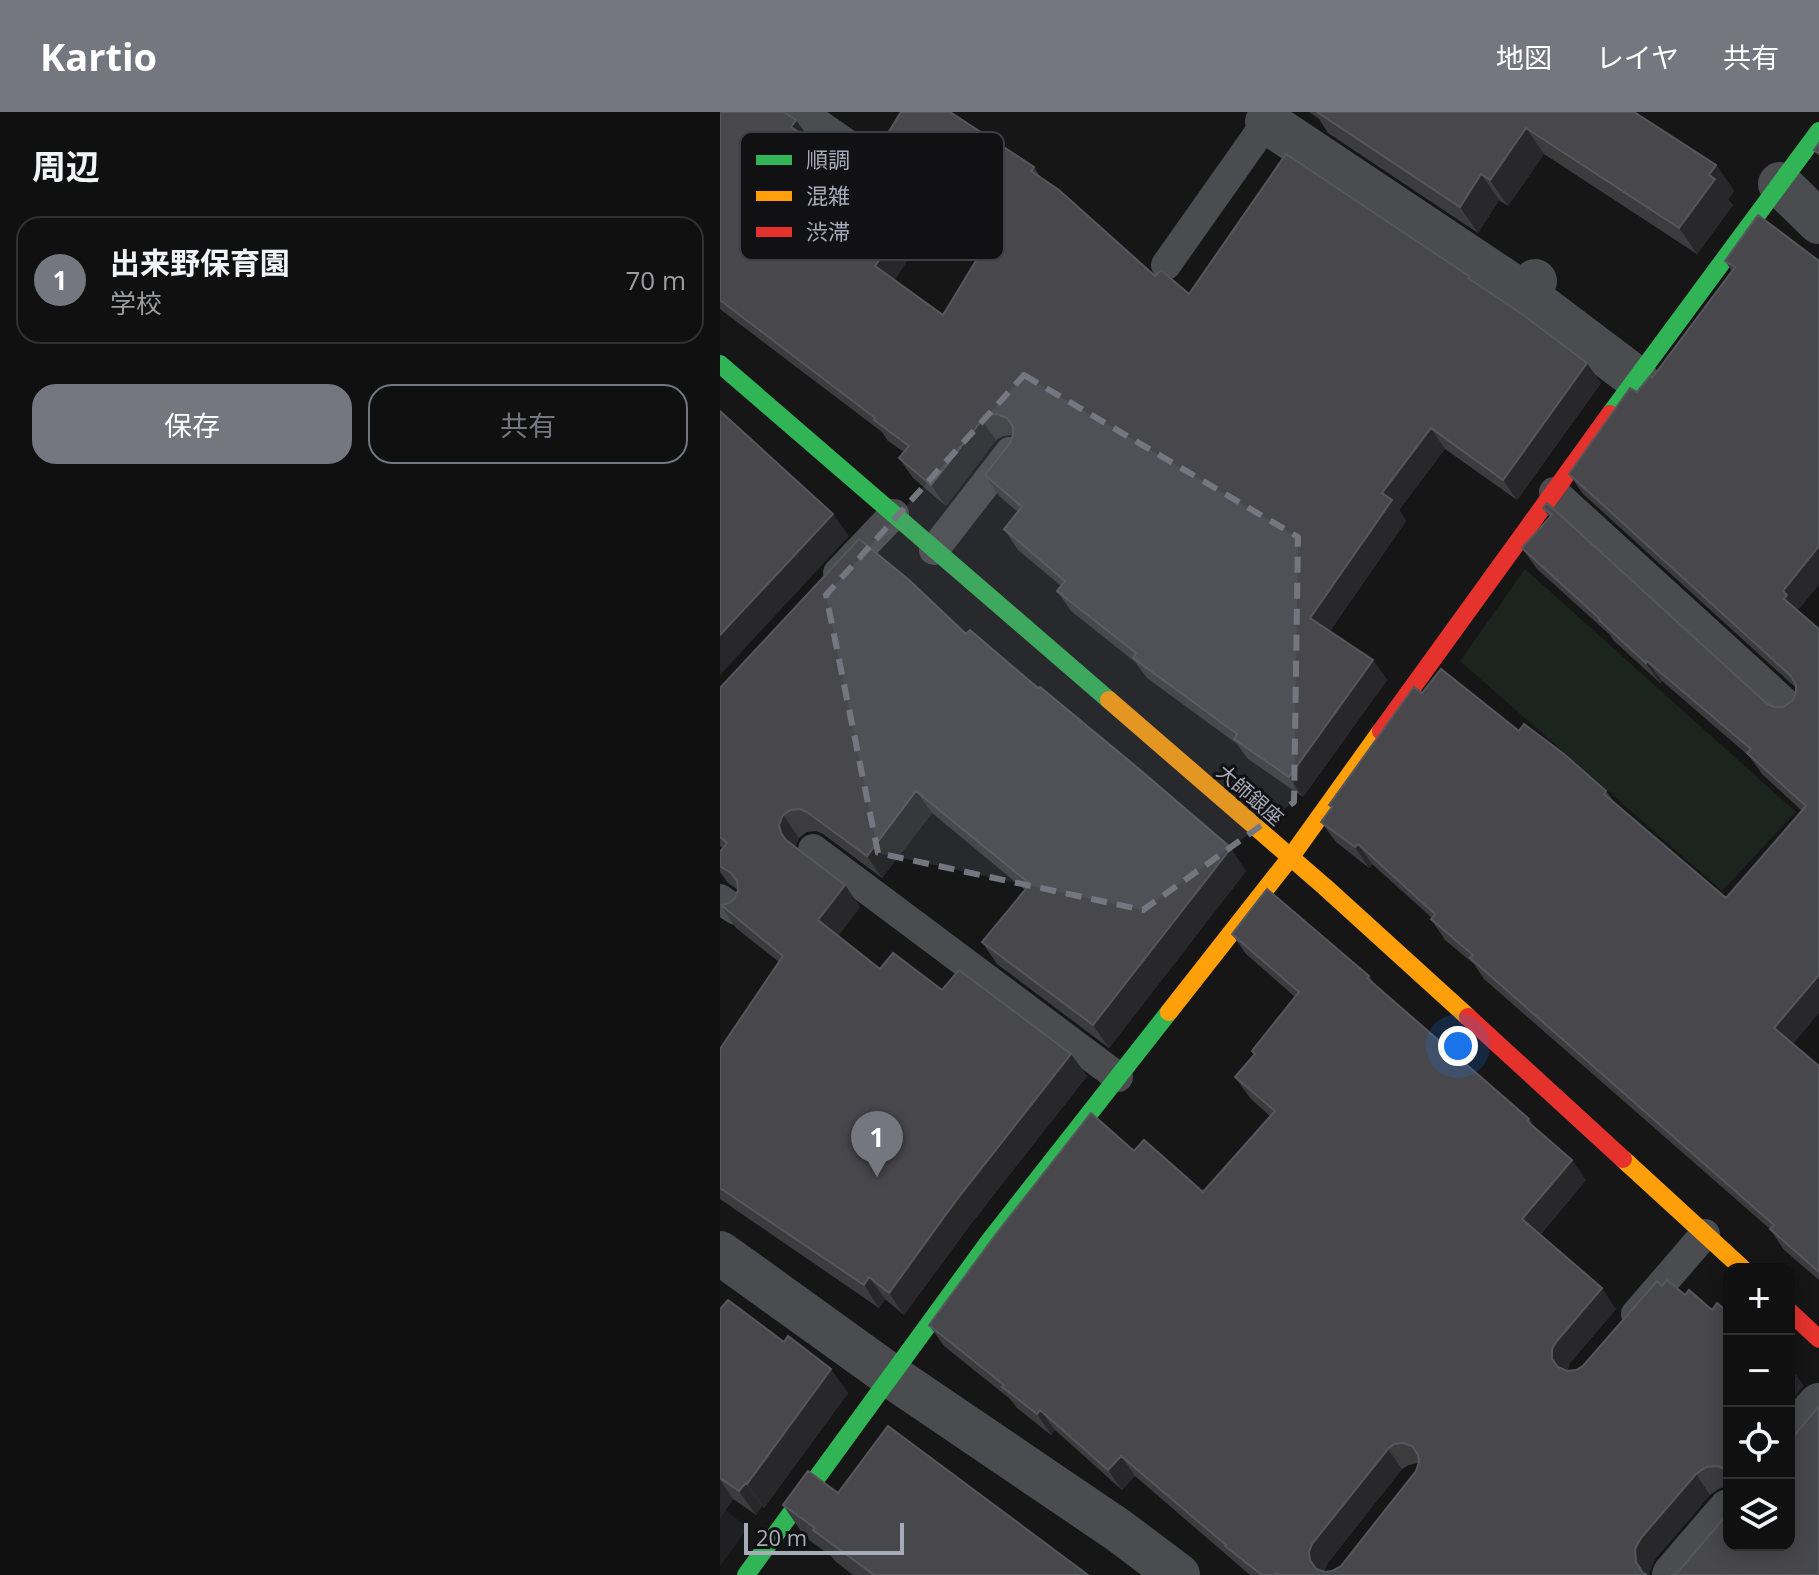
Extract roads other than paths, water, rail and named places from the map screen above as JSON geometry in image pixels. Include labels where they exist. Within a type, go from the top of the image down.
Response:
[{"type":"street","points":[[1271,117],[1530,288],[1636,378]]},
{"type":"street","points":[[746,1575],[990,1240],[1290,858],[1636,378],[1819,131]]},
{"type":"street","points":[[1780,184],[1819,222]]},
{"type":"street","name":"大師銀座","points":[[720,364],[1325,887],[1736,1263]]},
{"type":"street","points":[[720,1253],[1178,1575]]},
{"type":"street","points":[[1795,1317],[1819,1339]]},
{"type":"street","points":[[1795,1433],[1819,1405]]},
{"type":"street","points":[[1674,1575],[1723,1518]]},
{"type":"lane","points":[[801,112],[830,132]]},
{"type":"lane","points":[[1166,265],[1271,117]]},
{"type":"lane","points":[[934,550],[1010,452]]},
{"type":"lane","points":[[1554,492],[1793,710]]},
{"type":"lane","points":[[818,595],[894,514]]},
{"type":"lane","points":[[813,849],[1118,1077]]},
{"type":"lane","points":[[1614,1339],[1705,1234]]},
{"type":"place","name":"出来野保育園","points":[[877,1177]]}]
